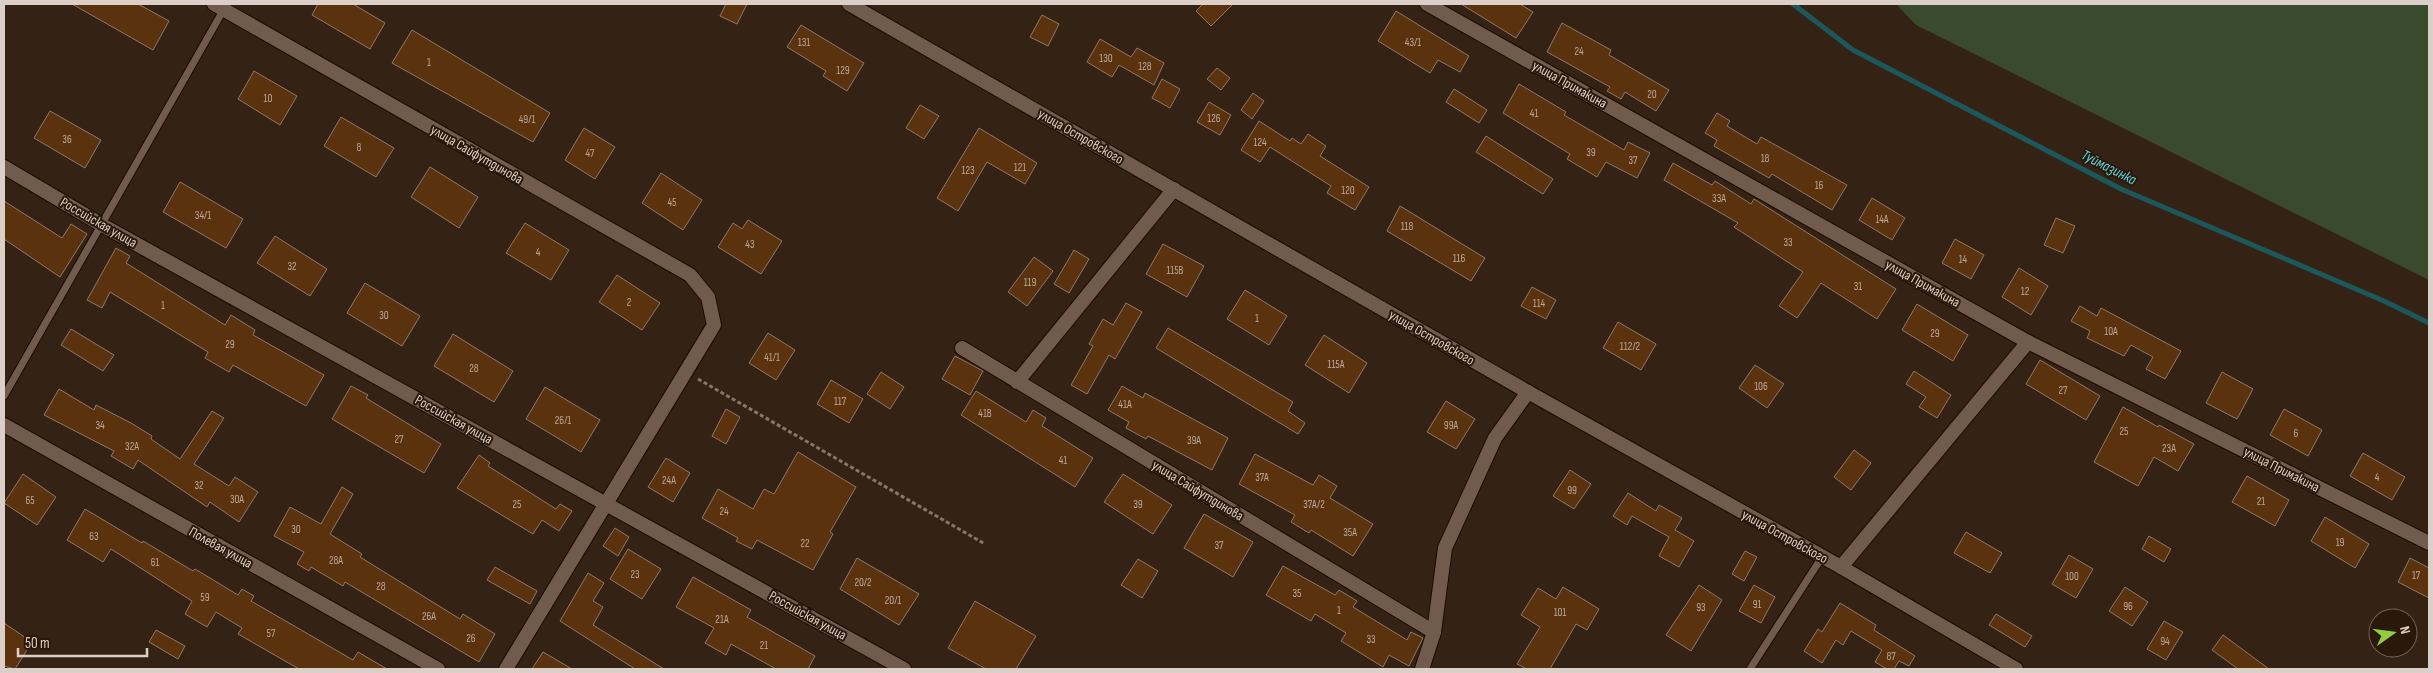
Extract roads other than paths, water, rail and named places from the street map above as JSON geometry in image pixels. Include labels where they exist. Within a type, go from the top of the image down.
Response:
[{"type":"street","name":"улица Островского","points":[[849,4],[1528,392],[1841,567],[2016,669]]},
{"type":"street","name":"улица Примакина","points":[[1427,4],[2028,342],[2429,543]]},
{"type":"street","name":"улица Сайфутдинова","points":[[219,7],[690,276],[708,297],[714,325],[687,373],[606,503]]},
{"type":"street","name":"Российская улица","points":[[4,168],[102,225],[904,669]]},
{"type":"street","points":[[1018,382],[1174,189]]},
{"type":"street","points":[[1841,567],[2028,342]]},
{"type":"street","name":"улица Сайфутдинова","points":[[962,348],[1434,632]]},
{"type":"street","points":[[1422,669],[1434,632],[1445,548],[1495,438],[1528,392]]},
{"type":"street","name":"Полевая улица","points":[[4,425],[438,669]]},
{"type":"street","points":[[506,669],[606,503]]},
{"type":"lane","points":[[4,396],[102,225],[219,7]]},
{"type":"lane","points":[[1750,669],[1822,557]]},
{"type":"waterway","name":"Туймазинка","points":[[1793,4],[1853,50],[2121,189],[2384,301],[2429,323]]}]
